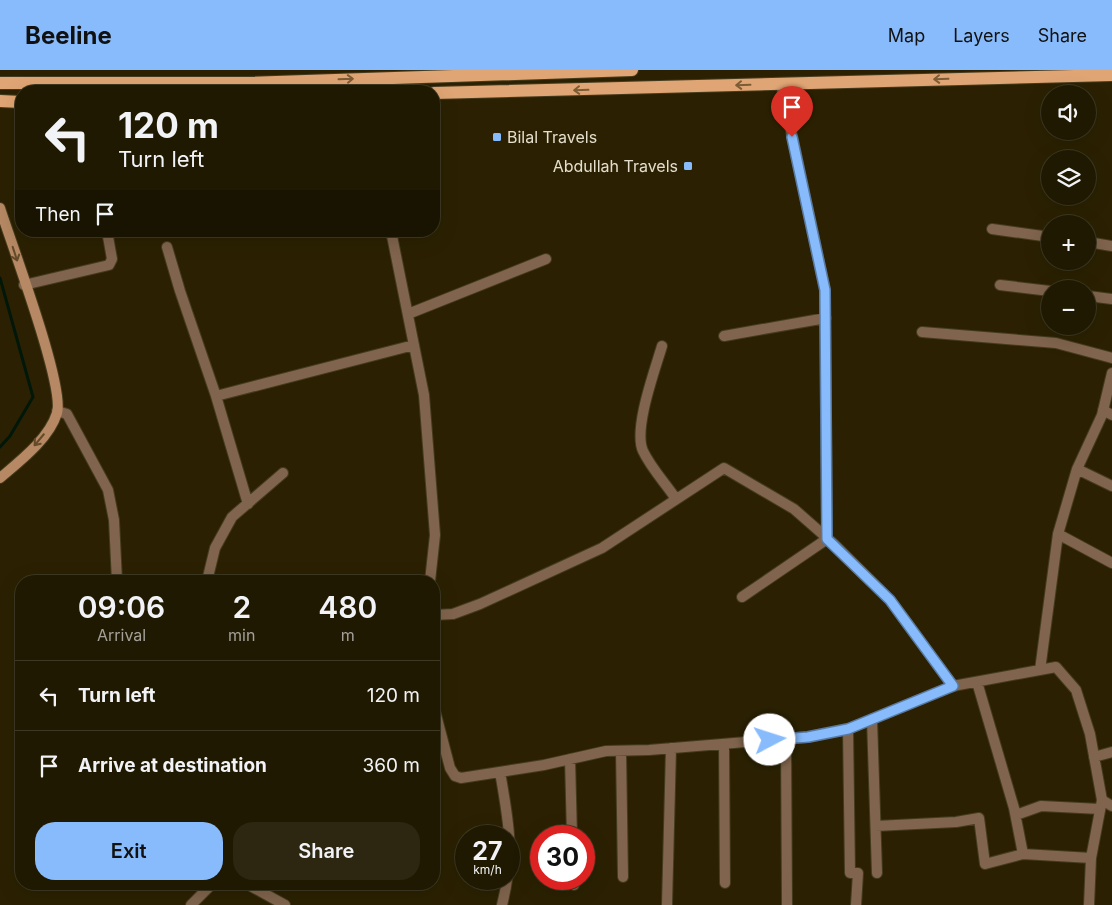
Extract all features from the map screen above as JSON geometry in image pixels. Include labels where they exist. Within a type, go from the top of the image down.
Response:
[{"type":"main road","points":[[157,85],[632,70]]},
{"type":"main road","points":[[440,93],[1112,75]]},
{"type":"main road","points":[[0,83],[34,85]]},
{"type":"main road","points":[[0,102],[15,102]]},
{"type":"main road","points":[[0,208],[53,374],[58,398],[57,411],[40,440],[0,478]]},
{"type":"street","points":[[781,84],[825,290],[827,539]]},
{"type":"street","points":[[992,229],[1041,236]]},
{"type":"street","points":[[24,284],[109,265],[112,258],[109,237]]},
{"type":"street","points":[[392,237],[424,395],[435,535],[431,575]]},
{"type":"street","points":[[1096,243],[1112,246]]},
{"type":"street","points":[[167,247],[216,396],[248,504]]},
{"type":"street","points":[[408,314],[546,259]]},
{"type":"street","points":[[1000,284],[1041,290]]},
{"type":"street","points":[[1096,297],[1112,299]]},
{"type":"street","points":[[724,336],[826,318]]},
{"type":"street","points":[[922,332],[1056,343],[1112,358]]},
{"type":"street","points":[[216,396],[414,345]]},
{"type":"street","points":[[662,346],[642,421],[641,440],[643,451],[676,499]]},
{"type":"street","points":[[1040,670],[1058,534],[1077,469],[1107,412],[1112,373]]},
{"type":"street","points":[[57,411],[67,414],[108,490],[114,520],[118,575]]},
{"type":"street","points":[[440,615],[453,614],[480,604],[602,548],[724,468],[794,509],[827,539],[890,600],[953,686]]},
{"type":"street","points":[[1077,469],[1112,486]]},
{"type":"street","points":[[208,575],[215,548],[232,517],[282,473]]},
{"type":"street","points":[[1058,534],[1112,563]]},
{"type":"street","points":[[742,597],[827,539]]},
{"type":"street","points":[[440,730],[450,768],[455,776],[461,778],[606,751],[786,739],[848,729],[953,686],[1056,667],[1076,690],[1090,734],[1101,804],[1091,858],[1089,905]]},
{"type":"street","points":[[977,682],[1016,815],[1023,854]]},
{"type":"street","points":[[872,719],[878,873]]},
{"type":"street","points":[[848,729],[850,873],[858,874],[856,905]]},
{"type":"street","points":[[786,739],[787,905]]},
{"type":"street","points":[[724,744],[725,884]]},
{"type":"street","points":[[667,905],[671,748]]},
{"type":"street","points":[[621,751],[623,877]]},
{"type":"street","points":[[1094,757],[1112,752]]},
{"type":"street","points":[[570,759],[572,825]]},
{"type":"street","points":[[500,772],[511,832],[509,880],[502,905]]},
{"type":"street","points":[[1016,815],[1041,806],[1101,804],[1112,806]]},
{"type":"street","points":[[876,826],[956,822],[979,818],[985,864],[1023,854],[1091,858]]},
{"type":"street","points":[[191,905],[206,890]]},
{"type":"street","points":[[258,890],[285,905]]},
{"type":"waterway","points":[[0,278],[33,397],[10,436],[0,447]]},
{"type":"place","name":"Bilal Travels","points":[[497,137]]},
{"type":"place","name":"Abdullah Travels","points":[[688,166]]},
{"type":"route","points":[[770,740],[808,737],[848,729],[953,686],[890,600],[827,539],[825,290],[792,137]]}]
